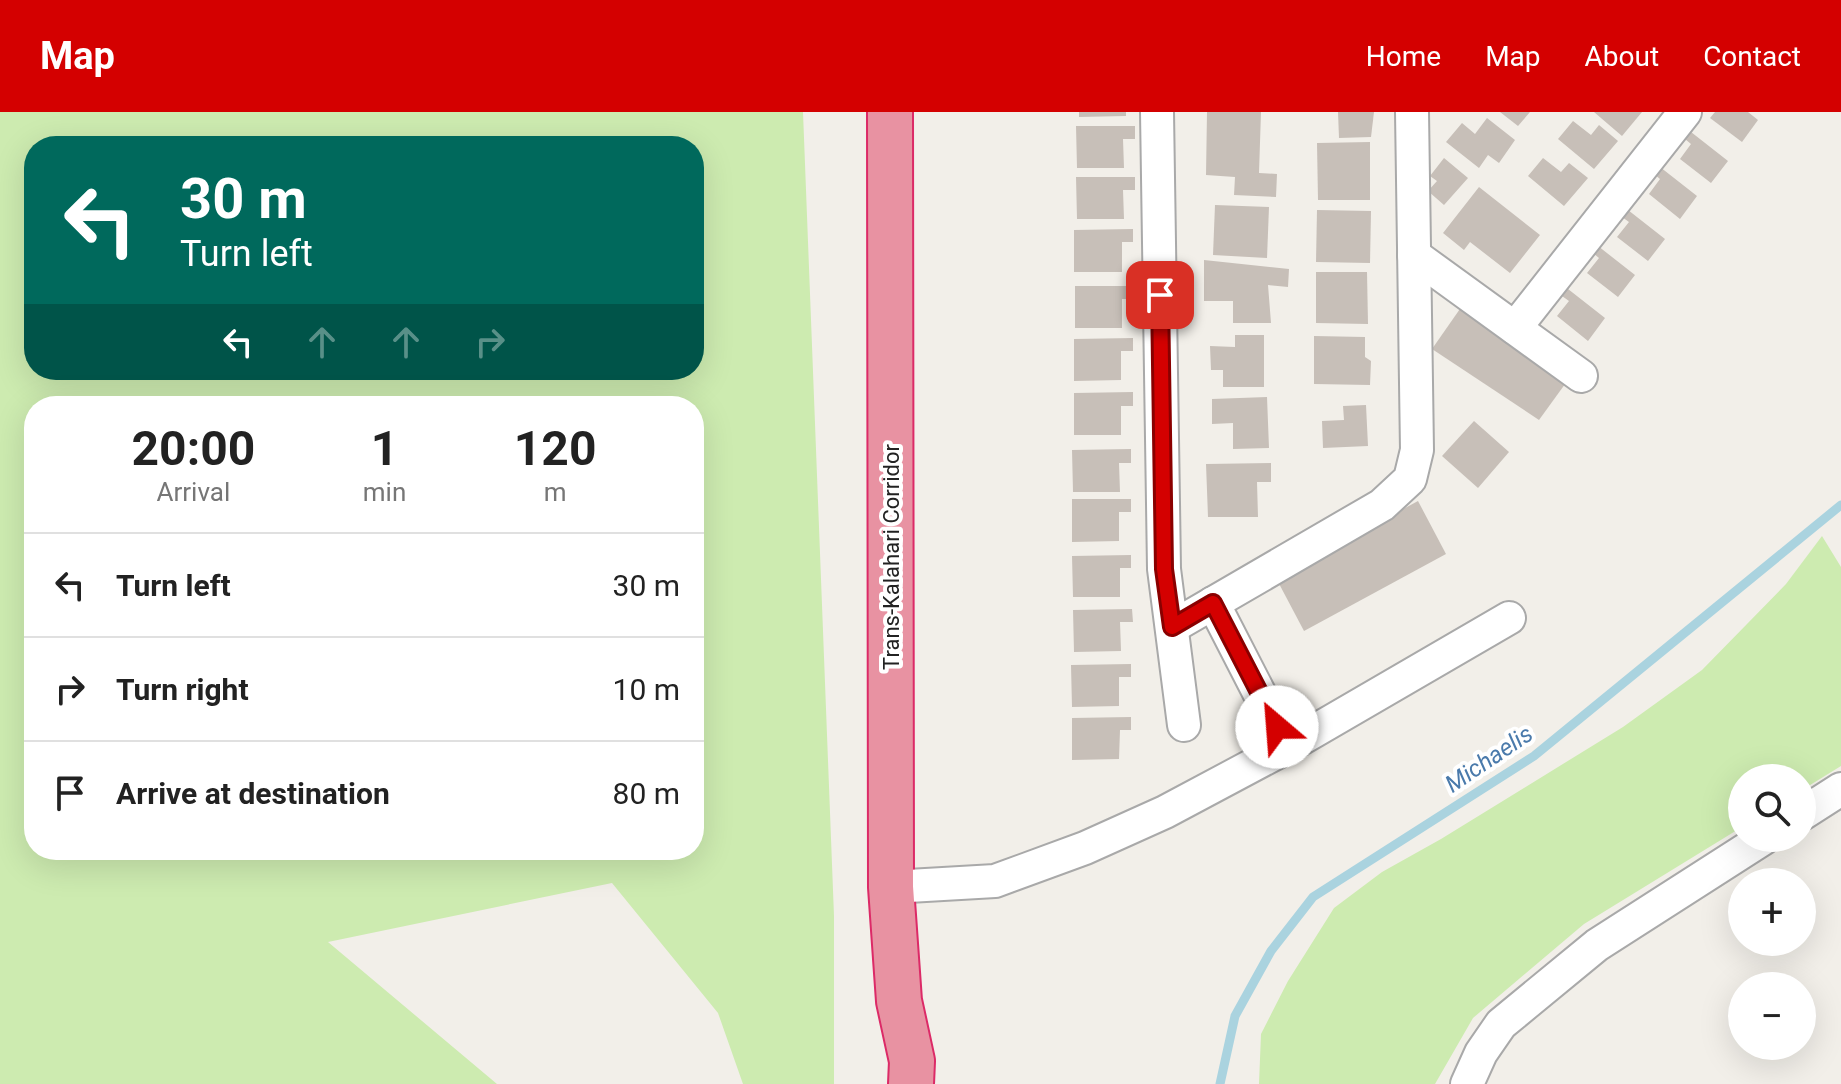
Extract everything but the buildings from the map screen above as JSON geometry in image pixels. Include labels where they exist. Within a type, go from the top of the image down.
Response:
[{"type":"highway","name":"Trans-Kalahari Corridor","points":[[890,112],[891,887],[899,1001]]},
{"type":"highway","points":[[882,1084],[883,1062],[899,1001]]},
{"type":"highway","points":[[899,1001],[912,1061],[911,1084]]},
{"type":"street","points":[[1157,112],[1164,569],[1184,725]]},
{"type":"street","points":[[1172,627],[1382,505],[1410,479],[1417,450],[1412,126],[1436,112]]},
{"type":"street","points":[[1515,328],[1685,112]]},
{"type":"street","points":[[1414,255],[1581,376]]},
{"type":"street","points":[[1213,603],[1287,747]]},
{"type":"street","points":[[891,887],[995,881],[1085,848],[1165,812],[1287,747],[1509,618]]},
{"type":"street","points":[[1816,805],[1841,789]]},
{"type":"street","points":[[1467,1084],[1481,1053],[1501,1024],[1597,945],[1742,852]]},
{"type":"green space","points":[[0,112],[803,112],[834,916],[834,1084],[743,1084],[718,1013],[612,883],[328,942],[497,1084],[0,1084]]},
{"type":"green space","points":[[1822,536],[1841,567],[1841,766],[1816,781],[1816,764],[1728,764],[1728,836],[1584,924],[1473,1018],[1435,1084],[1259,1084],[1261,1034],[1288,981],[1334,908],[1382,872],[1623,727],[1702,670],[1786,584]]},
{"type":"waterway","name":"Michaelis","points":[[1220,1084],[1235,1016],[1271,951],[1313,897],[1534,756],[1841,505]]},
{"type":"route","points":[[1160,295],[1164,569],[1172,627],[1213,603],[1277,727]]}]
